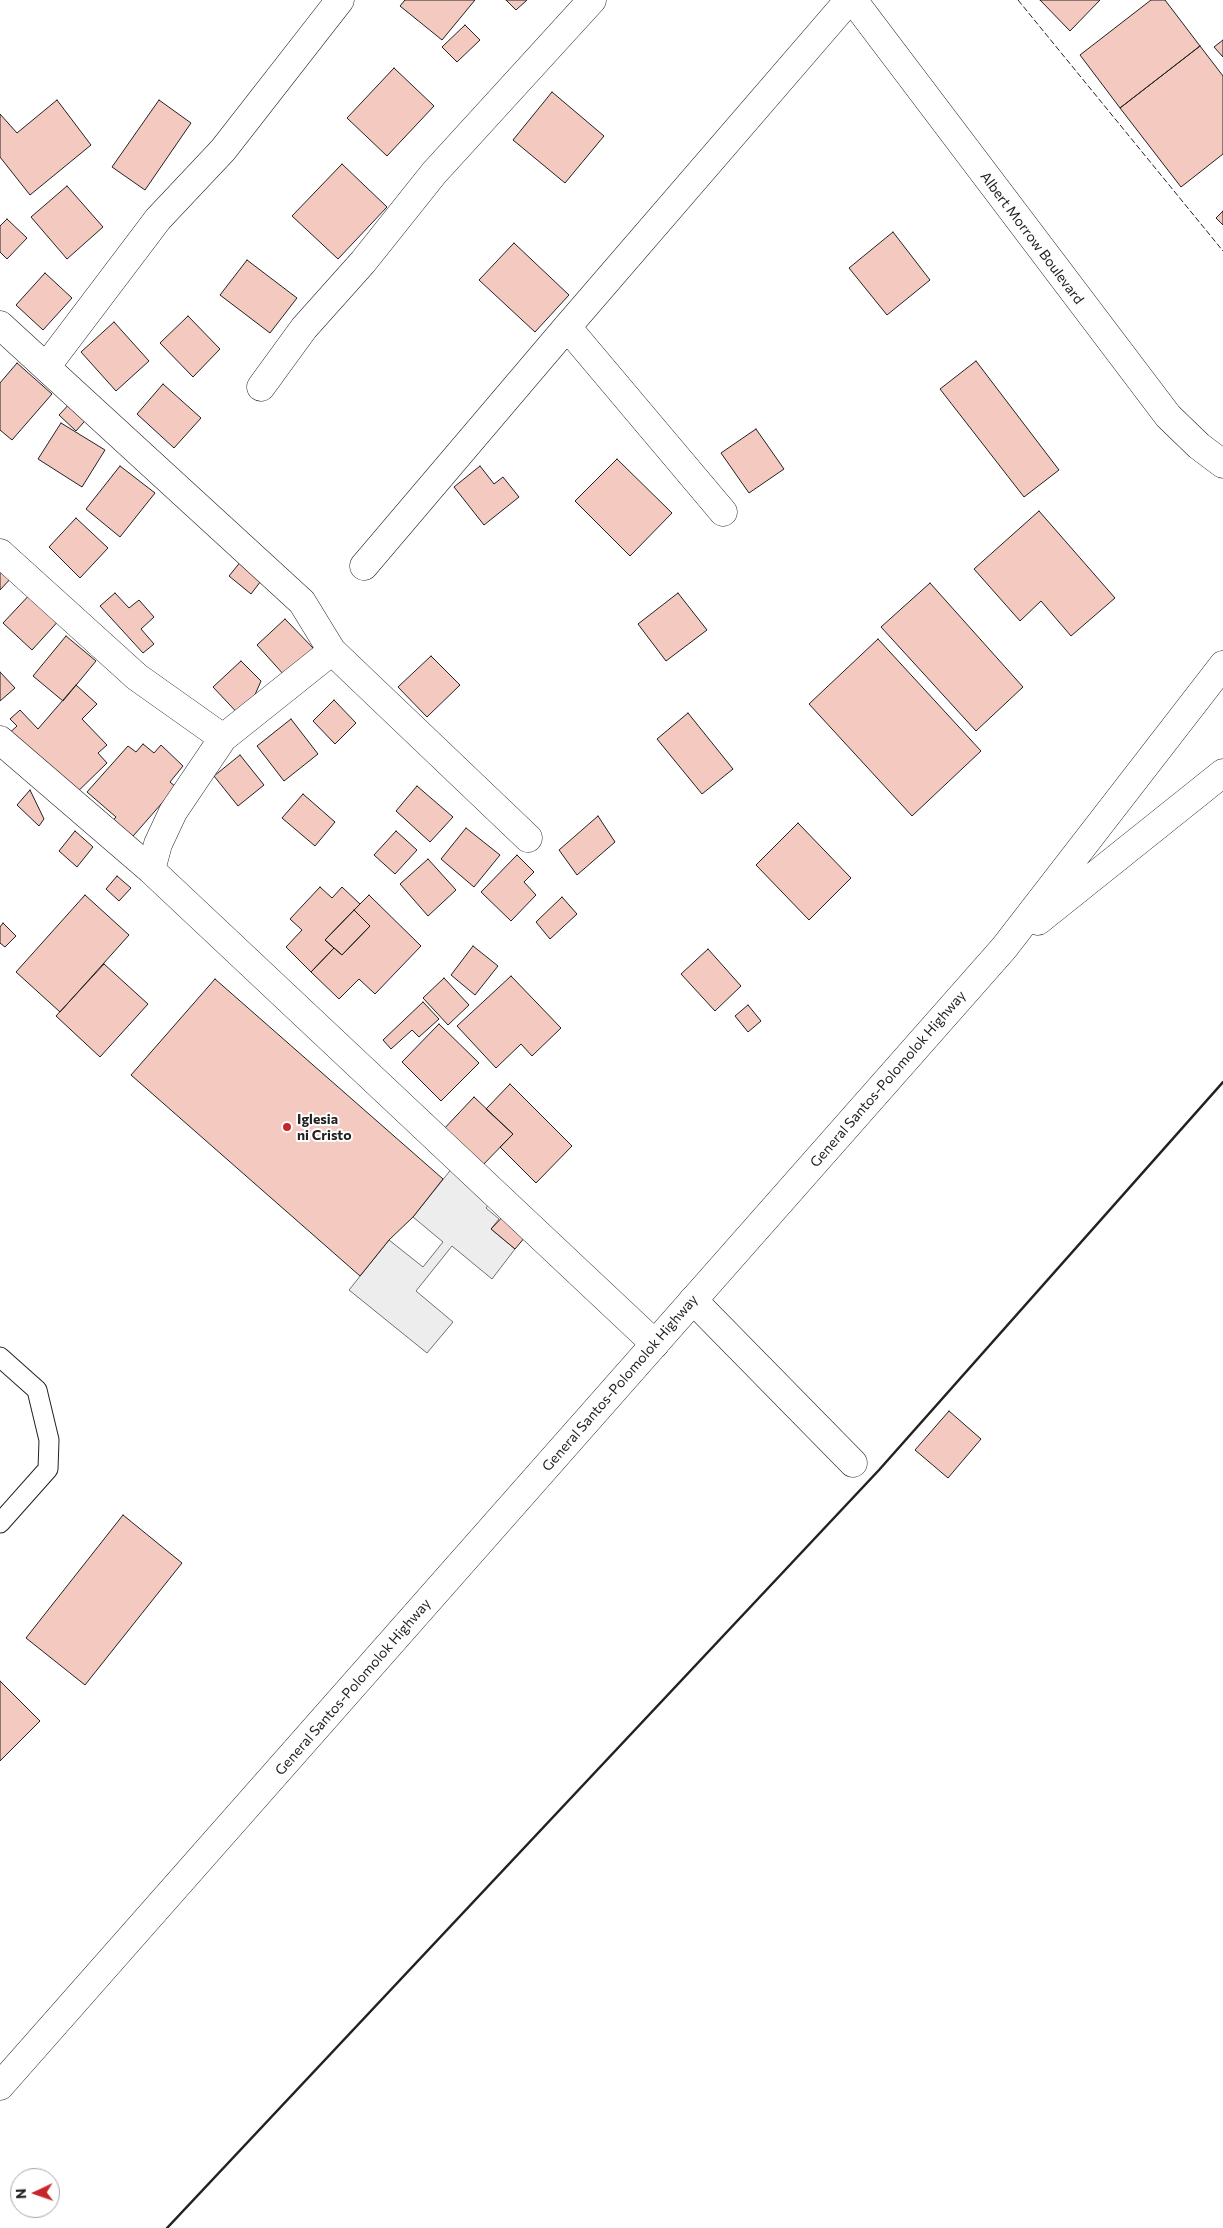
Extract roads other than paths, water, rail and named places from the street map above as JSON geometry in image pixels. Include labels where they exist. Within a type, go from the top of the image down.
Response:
[{"type":"main road","points":[[46,367],[158,219],[223,150],[340,0]]},
{"type":"main road","points":[[261,387],[304,328],[363,262],[434,173],[592,0]]},
{"type":"main road","points":[[364,566],[567,327],[851,0]]},
{"type":"main road","name":"Albert Morrow Boulevard","points":[[851,0],[1168,416],[1199,446],[1223,464]]},
{"type":"main road","points":[[0,325],[302,602],[332,651],[528,838]]},
{"type":"main road","points":[[567,327],[723,512]]},
{"type":"main road","points":[[0,554],[137,677],[223,738]]},
{"type":"main road","points":[[151,870],[158,844],[173,812],[223,738],[332,651]]},
{"type":"main road","name":"General Santos-Polomolok Highway","points":[[0,2086],[1004,948],[1223,665]]},
{"type":"main road","points":[[0,740],[151,870],[655,1344]]},
{"type":"main road","points":[[1004,948],[1223,773]]},
{"type":"main road","points":[[693,1300],[853,1463]]},
{"type":"lane","points":[[0,1357],[37,1390],[49,1440],[48,1469],[0,1523]]},
{"type":"place","name":"Iglesia ni Cristo","points":[[287,1127]]}]
